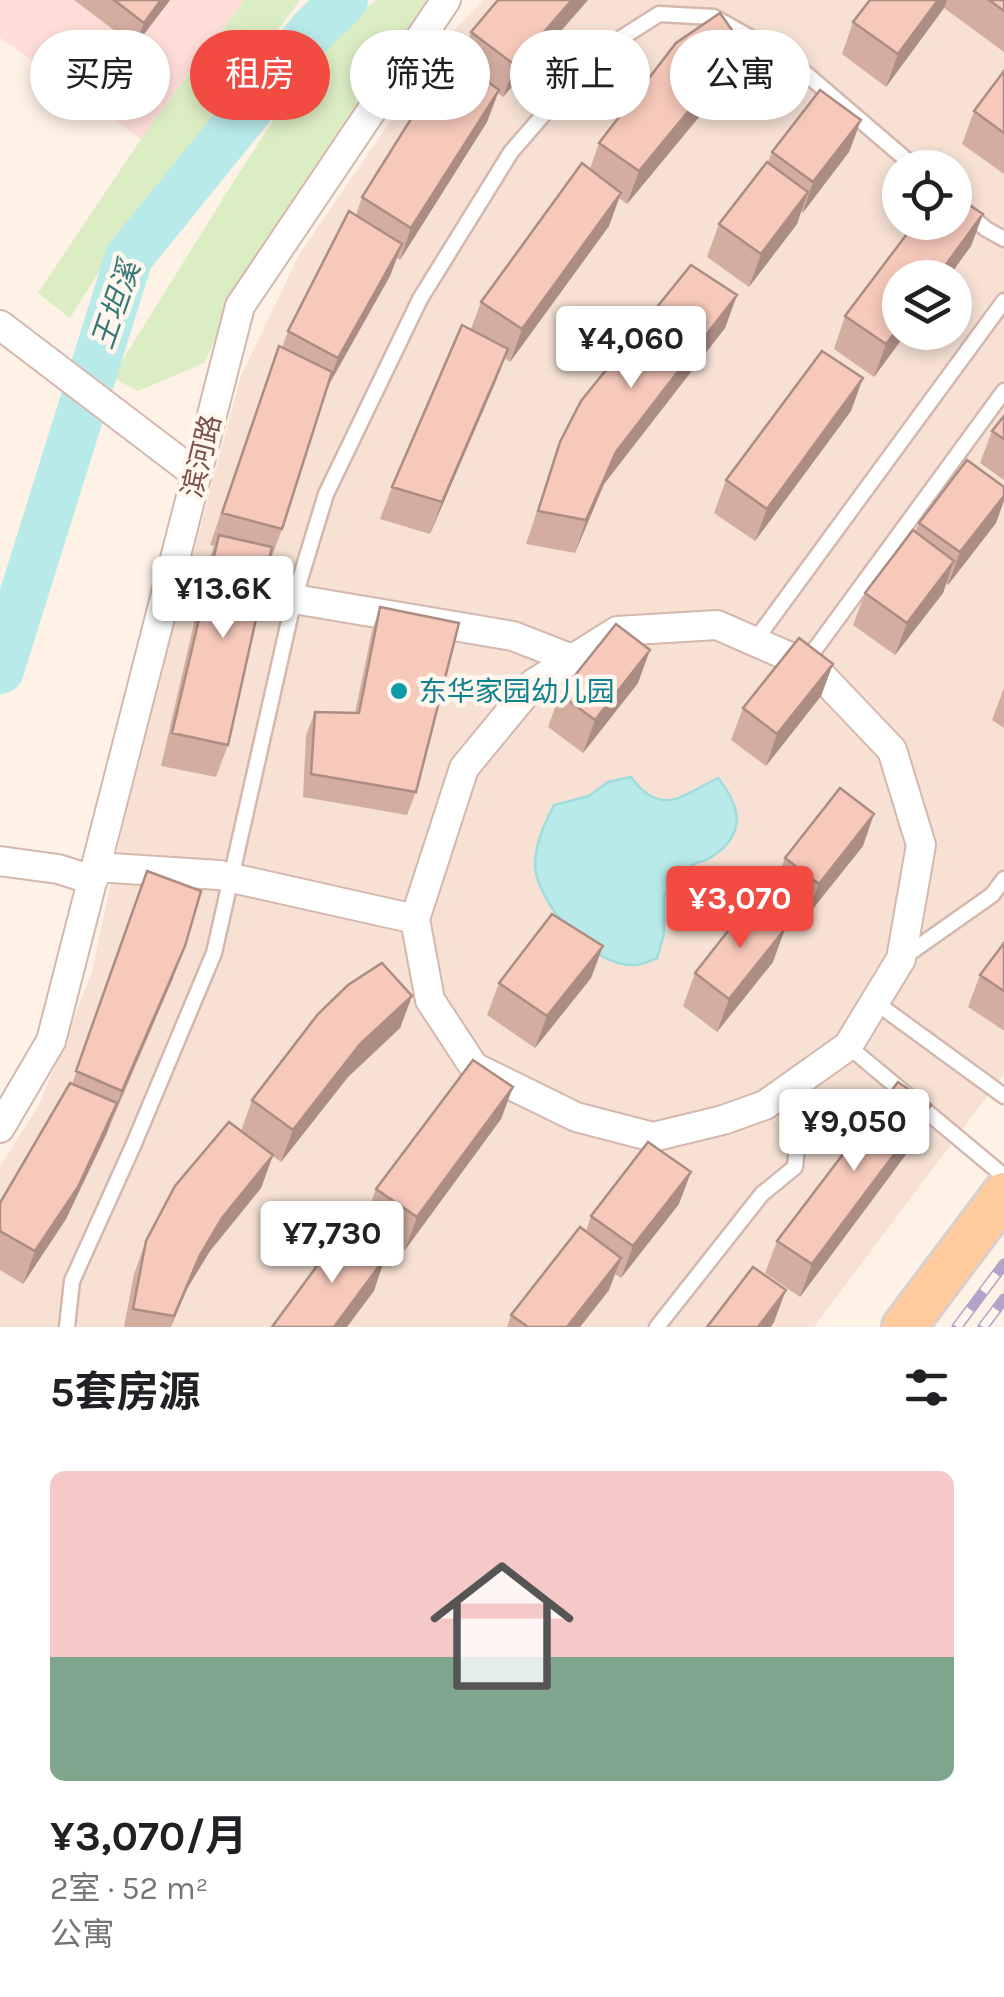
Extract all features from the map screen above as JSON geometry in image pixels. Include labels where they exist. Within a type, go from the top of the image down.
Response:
[{"type":"main road","points":[[904,1327],[1004,1194]]},
{"type":"street","name":"滨河路","points":[[0,1128],[52,1042],[240,306],[446,0]]},
{"type":"street","points":[[5,328],[197,474]]},
{"type":"street","points":[[294,599],[512,636],[572,659]]},
{"type":"street","points":[[717,625],[754,642],[813,667],[892,750],[920,845],[901,960],[848,1046],[765,1105],[653,1137],[576,1117],[474,1067],[430,1000],[414,919],[464,768],[534,683],[618,631],[717,625]]},
{"type":"street","points":[[0,861],[94,874],[230,878],[414,919]]},
{"type":"lane","points":[[67,1327],[72,1281],[214,952],[294,599],[326,494],[420,299],[511,152],[596,54],[658,14],[714,17],[790,60],[895,150]]},
{"type":"lane","points":[[972,217],[1004,239]]},
{"type":"lane","points":[[754,642],[1004,301]]},
{"type":"lane","points":[[805,663],[1004,391]]},
{"type":"lane","points":[[901,960],[992,895],[1004,879]]},
{"type":"lane","points":[[874,1002],[1004,1096]]},
{"type":"lane","points":[[848,1046],[1004,1176]]},
{"type":"lane","points":[[657,1327],[762,1194],[795,1167],[800,1116],[792,1086]]},
{"type":"shaded area","points":[[0,0],[244,0],[222,30],[190,30],[190,73],[170,100],[170,30],[30,30],[30,59],[0,38]]},
{"type":"shaded area","points":[[484,0],[968,0],[1004,26],[1004,1074],[814,1327],[0,1327],[0,1167],[40,1103],[92,972],[131,787],[241,376],[299,255],[391,120],[490,120],[490,30],[454,30]]},
{"type":"shaded area","points":[[114,120],[155,120],[141,139]]},
{"type":"green space","points":[[244,0],[300,0],[278,30],[222,30]]},
{"type":"green space","points":[[377,0],[442,0],[420,30],[350,30],[350,120],[356,120],[249,269],[204,363],[138,391],[112,377],[274,120],[330,120],[332,31]]},
{"type":"green space","points":[[190,73],[190,120],[211,120],[98,273],[70,318],[38,293],[155,120],[170,120],[170,100]]},
{"type":"water","points":[[631,777],[642,790],[662,800],[672,800],[718,778],[732,800],[737,821],[735,831],[721,850],[689,868],[664,895],[664,934],[657,958],[634,965],[603,957],[573,934],[549,903],[535,864],[540,838],[554,805],[589,796],[608,782]]},
{"type":"building","points":[[114,0],[161,0],[144,23]]},
{"type":"building","points":[[498,0],[572,0],[546,30],[510,30],[510,61],[490,46],[490,30],[473,30]]},
{"type":"building","points":[[870,0],[938,0],[898,54],[853,22]]},
{"type":"building","points":[[989,0],[1004,0],[1004,11]]},
{"type":"building","points":[[720,13],[732,30],[695,30]]},
{"type":"building","points":[[670,51],[670,120],[681,120],[639,171],[599,143],[617,120],[650,120],[650,77]]},
{"type":"building","points":[[1004,71],[1004,133],[974,111]]},
{"type":"building","points":[[490,83],[499,90],[490,104]]},
{"type":"building","points":[[820,90],[861,120],[813,182],[772,152],[797,120],[810,120],[810,103]]},
{"type":"building","points":[[410,120],[480,120],[411,228],[362,197]]},
{"type":"building","points":[[767,162],[808,192],[761,254],[719,224]]},
{"type":"building","points":[[582,163],[621,193],[522,329],[481,302]]},
{"type":"building","points":[[972,207],[983,214],[972,229]]},
{"type":"building","points":[[349,211],[402,244],[338,358],[288,331]]},
{"type":"building","points":[[902,240],[964,240],[949,260],[887,260]]},
{"type":"building","points":[[691,265],[737,295],[616,452],[586,520],[538,511],[560,442],[581,401]]},
{"type":"building","points":[[882,267],[882,341],[845,316]]},
{"type":"building","points":[[462,325],[508,349],[442,502],[392,487]]},
{"type":"building","points":[[279,346],[332,372],[282,529],[222,513]]},
{"type":"building","points":[[822,351],[863,378],[767,509],[726,480]]},
{"type":"building","points":[[1004,416],[1004,439],[992,431]]},
{"type":"building","points":[[967,460],[1004,487],[1004,496],[960,552],[919,523]]},
{"type":"building","points":[[913,530],[954,561],[907,623],[865,593]]},
{"type":"building","points":[[219,535],[272,547],[228,745],[172,733]]},
{"type":"building","name":"东华家园幼儿园","points":[[380,607],[459,623],[416,792],[311,774],[315,712],[359,713]]},
{"type":"building","points":[[616,624],[650,650],[595,720],[560,694]]},
{"type":"building","points":[[799,638],[833,664],[777,734],[743,708]]},
{"type":"building","points":[[840,788],[874,814],[819,884],[785,858]]},
{"type":"building","points":[[147,871],[201,891],[185,946],[122,1091],[76,1071]]},
{"type":"building","points":[[750,903],[785,929],[729,999],[695,973]]},
{"type":"building","points":[[552,914],[603,946],[547,1016],[499,983]]},
{"type":"building","points":[[1004,943],[1004,991],[980,975]]},
{"type":"building","points":[[382,963],[412,996],[360,1044],[293,1130],[252,1100],[318,1014],[348,985]]},
{"type":"building","points":[[473,1060],[513,1087],[417,1217],[376,1189]]},
{"type":"building","points":[[898,1082],[931,1105],[812,1264],[777,1241]]},
{"type":"building","points":[[70,1083],[117,1103],[78,1187],[35,1251],[0,1231],[0,1203]]},
{"type":"building","points":[[229,1122],[273,1155],[222,1218],[200,1255],[174,1316],[133,1309],[146,1241],[175,1186]]},
{"type":"building","points":[[648,1142],[691,1172],[633,1246],[591,1216]]},
{"type":"building","points":[[580,1227],[621,1258],[567,1327],[528,1327],[511,1315]]},
{"type":"building","points":[[342,1232],[385,1258],[334,1327],[272,1327]]},
{"type":"building","points":[[753,1267],[786,1290],[758,1327],[707,1327]]},
{"type":"waterway","name":"王坦溪","points":[[0,670],[129,257],[313,30],[344,0]]},
{"type":"railway","points":[[957,1327],[1004,1264]]},
{"type":"railway","points":[[983,1327],[1004,1299]]},
{"type":"place","name":"东华家园幼儿园","points":[[399,691]]}]
